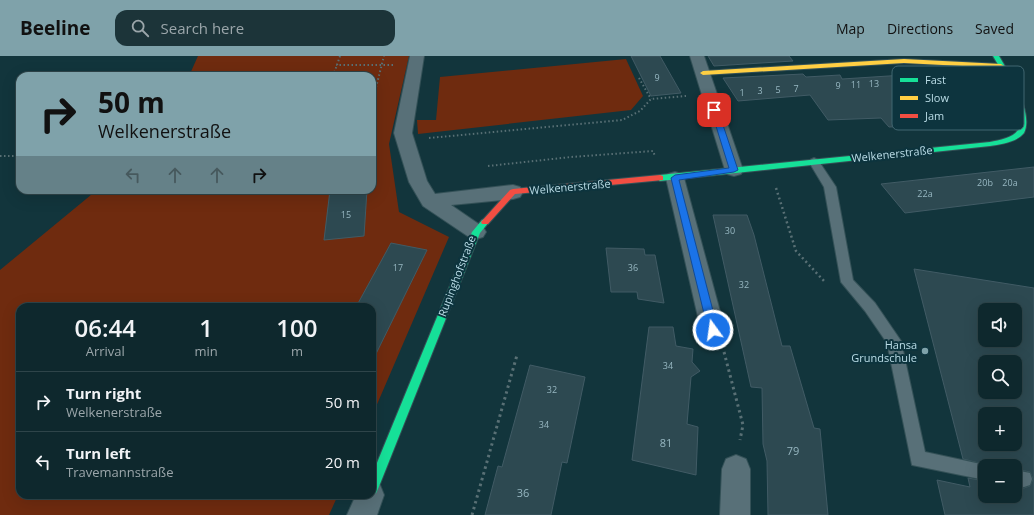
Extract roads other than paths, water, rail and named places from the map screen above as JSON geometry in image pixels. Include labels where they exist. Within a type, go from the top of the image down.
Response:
[{"type":"street","points":[[697,56],[734,170]]},
{"type":"street","name":"Welkenerstraße","points":[[996,56],[1001,66]]},
{"type":"street","name":"Rupinghofstraße","points":[[376,479],[476,232],[430,201],[418,182],[403,133],[416,61]]},
{"type":"street","points":[[703,73],[904,61],[1001,66]]},
{"type":"street","name":"Welkenerstraße","points":[[1024,105],[1028,118],[1026,128],[1024,130]]},
{"type":"street","name":"Welkenerstraße","points":[[430,201],[670,178],[769,166],[990,144],[1009,139],[1024,130]]},
{"type":"street","points":[[670,178],[713,330]]},
{"type":"street","name":"Welkenerstraße","points":[[476,232],[513,192]]},
{"type":"street","points":[[735,515],[736,469]]},
{"type":"street","points":[[362,515],[368,499]]},
{"type":"lane","points":[[814,162],[830,187],[847,282],[870,308],[894,341],[918,459],[978,471]]},
{"type":"place","name":"Hansa Grundschule","points":[[925,351]]}]
